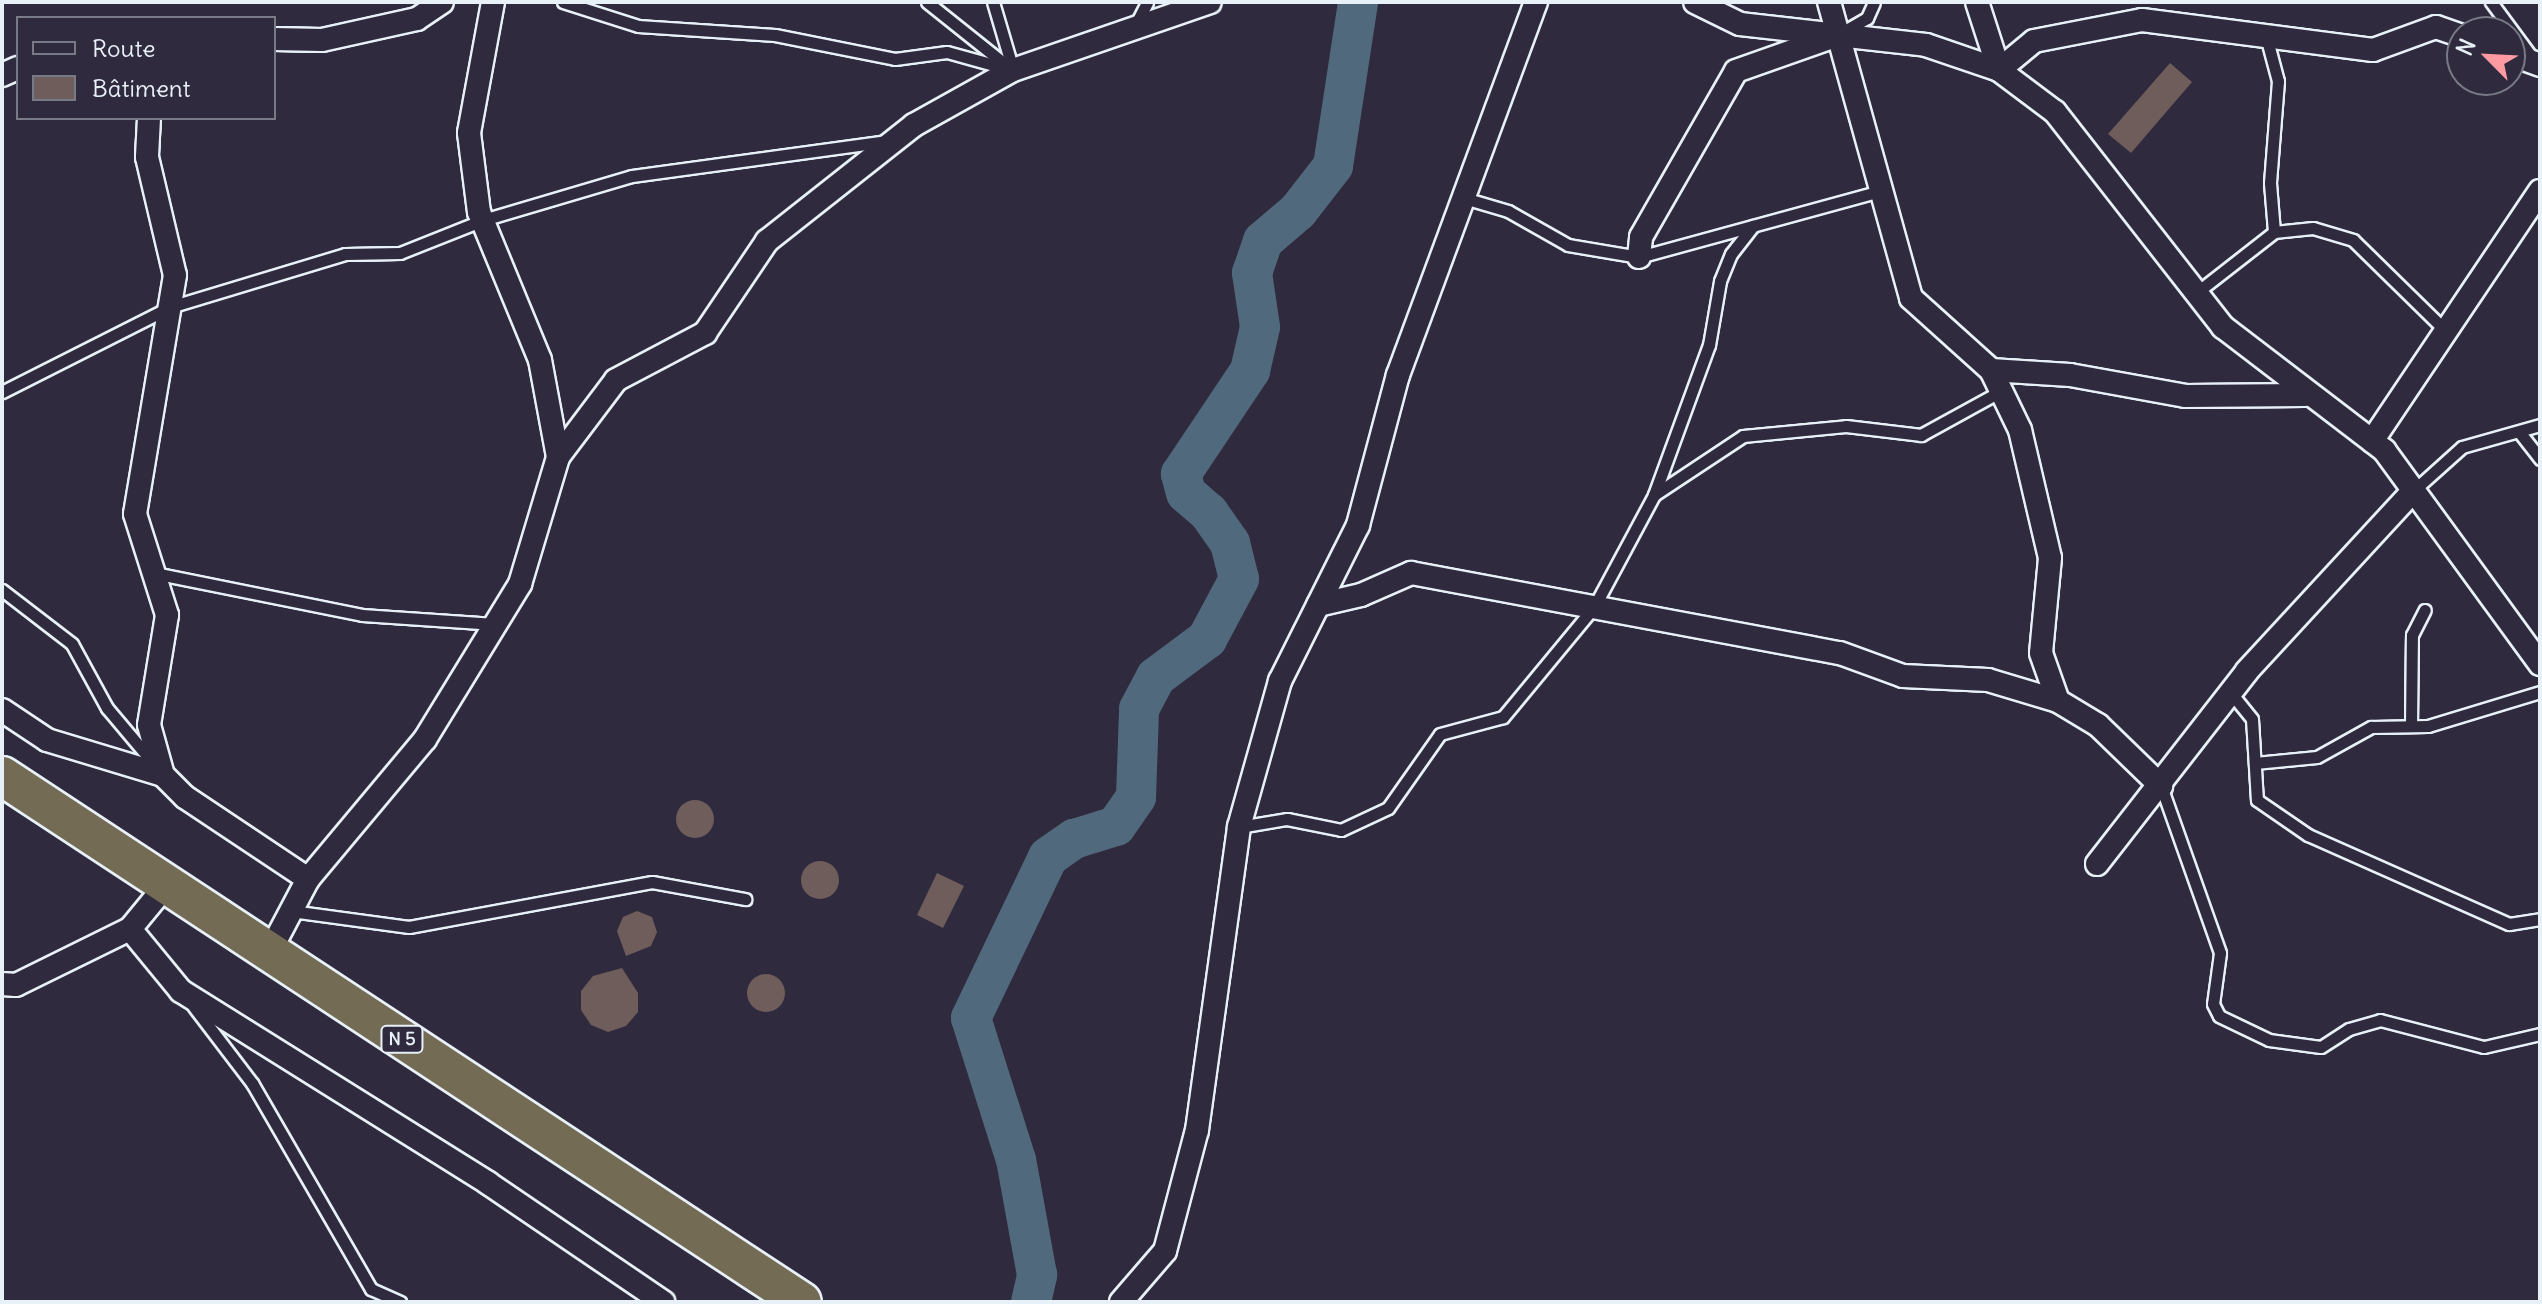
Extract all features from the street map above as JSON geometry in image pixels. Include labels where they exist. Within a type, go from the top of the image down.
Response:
[{"type":"highway","name":"N 5","points":[[2,776],[802,1302]]},
{"type":"street","points":[[276,39],[322,40],[417,19],[442,2]]},
{"type":"street","points":[[493,2],[469,133],[483,220],[540,360],[558,457]]},
{"type":"street","points":[[269,953],[308,879],[425,739],[520,584],[558,457],[616,380],[705,333],[767,241],[896,139],[1013,70],[1210,2]]},
{"type":"street","points":[[1121,1302],[1165,1251],[1197,1130],[1239,827],[1280,681],[1358,525],[1398,375],[1536,2]]},
{"type":"street","points":[[1695,2],[1740,24],[1926,45],[1999,70],[2055,112],[2223,327],[2305,395],[2372,441],[2413,491],[2540,664]]},
{"type":"street","points":[[1829,2],[1911,298],[1991,370],[2020,430],[2050,558],[2041,653],[2058,701]]},
{"type":"street","points":[[1978,2],[1999,70]]},
{"type":"street","points":[[1999,70],[2034,41],[2142,20],[2373,50],[2436,27],[2446,30]]},
{"type":"street","points":[[1639,257],[1641,237],[1736,71],[1837,35]]},
{"type":"street","points":[[149,120],[147,157],[175,275],[135,514],[167,615],[149,725],[163,775]]},
{"type":"street","points":[[2372,441],[2540,191]]},
{"type":"street","points":[[1991,370],[2070,375],[2185,396],[2305,395]]},
{"type":"street","points":[[2097,864],[2231,693],[2413,491]]},
{"type":"street","points":[[1318,605],[1361,595],[1411,573],[1840,653],[1903,676],[1988,680],[2058,701],[2098,725],[2161,786]]},
{"type":"street","points":[[2,710],[47,740],[163,775],[185,797],[308,879]]},
{"type":"street","points":[[2,984],[16,985],[130,929],[167,884]]},
{"type":"street","points":[[130,929],[181,991],[488,1183],[663,1302]]},
{"type":"lane","points":[[563,2],[638,26],[775,35],[895,59],[947,52],[1013,70]]},
{"type":"lane","points":[[927,2],[1013,70]]},
{"type":"lane","points":[[993,2],[1013,70]]},
{"type":"lane","points":[[1133,28],[1147,2]]},
{"type":"lane","points":[[1837,35],[1867,18],[1874,2]]},
{"type":"lane","points":[[2491,2],[2538,64]]},
{"type":"lane","points":[[2266,36],[2278,81],[2270,183],[2274,232]]},
{"type":"lane","points":[[2,392],[170,307],[345,254],[400,253],[483,220],[632,176],[896,139]]},
{"type":"lane","points":[[1464,198],[1508,211],[1568,245],[1639,257],[1881,191]]},
{"type":"lane","points":[[1239,827],[1287,819],[1341,830],[1388,808],[1440,734],[1503,717],[1594,607],[1654,495],[1709,345],[1720,281],[1731,254],[1753,226]]},
{"type":"lane","points":[[2196,293],[2274,232],[2313,228],[2353,240],[2446,332]]},
{"type":"lane","points":[[1654,495],[1743,436],[1846,426],[1921,435],[2001,391]]},
{"type":"lane","points":[[2413,491],[2462,447],[2540,425]]},
{"type":"lane","points":[[2520,433],[2540,459]]},
{"type":"lane","points":[[154,573],[362,615],[495,624]]},
{"type":"lane","points":[[2,590],[72,644],[107,708],[163,775]]},
{"type":"lane","points":[[2411,726],[2412,635],[2425,610]]},
{"type":"lane","points":[[2255,763],[2317,757],[2371,727],[2428,726],[2540,692]]},
{"type":"lane","points":[[2231,693],[2252,719],[2257,800],[2308,835],[2509,924],[2540,919]]},
{"type":"lane","points":[[2161,786],[2220,953],[2213,1004],[2219,1016],[2269,1040],[2321,1047],[2349,1029],[2380,1020],[2484,1047],[2540,1034]]},
{"type":"lane","points":[[291,911],[409,927],[652,882],[745,899]]},
{"type":"lane","points":[[181,991],[252,1083],[371,1289],[400,1302]]},
{"type":"building","points":[[2170,63],[2192,82],[2131,153],[2108,134]]},
{"type":"building","points":[[695,800],[709,805],[714,819],[709,833],[695,838],[681,833],[676,819],[681,805]]},
{"type":"building","points":[[820,861],[834,866],[839,880],[834,894],[820,899],[806,894],[801,880],[806,866]]},
{"type":"building","points":[[937,873],[964,886],[943,928],[917,915]]},
{"type":"building","points":[[637,911],[652,917],[657,932],[651,946],[626,956],[617,931],[623,917]]},
{"type":"building","points":[[622,968],[638,993],[638,1012],[626,1026],[608,1032],[591,1025],[581,1010],[581,991],[593,976]]},
{"type":"building","points":[[766,974],[780,979],[785,993],[780,1007],[766,1012],[752,1007],[747,993],[752,979]]},
{"type":"waterway","points":[[1031,1302],[1037,1275],[1016,1160],[971,1018],[1048,857],[1074,839],[1116,826],[1136,797],[1139,709],[1156,677],[1207,639],[1239,579],[1230,543],[1209,513],[1186,493],[1181,474],[1250,371],[1260,327],[1252,273],[1263,241],[1298,211],[1333,166],[1358,2]]}]
